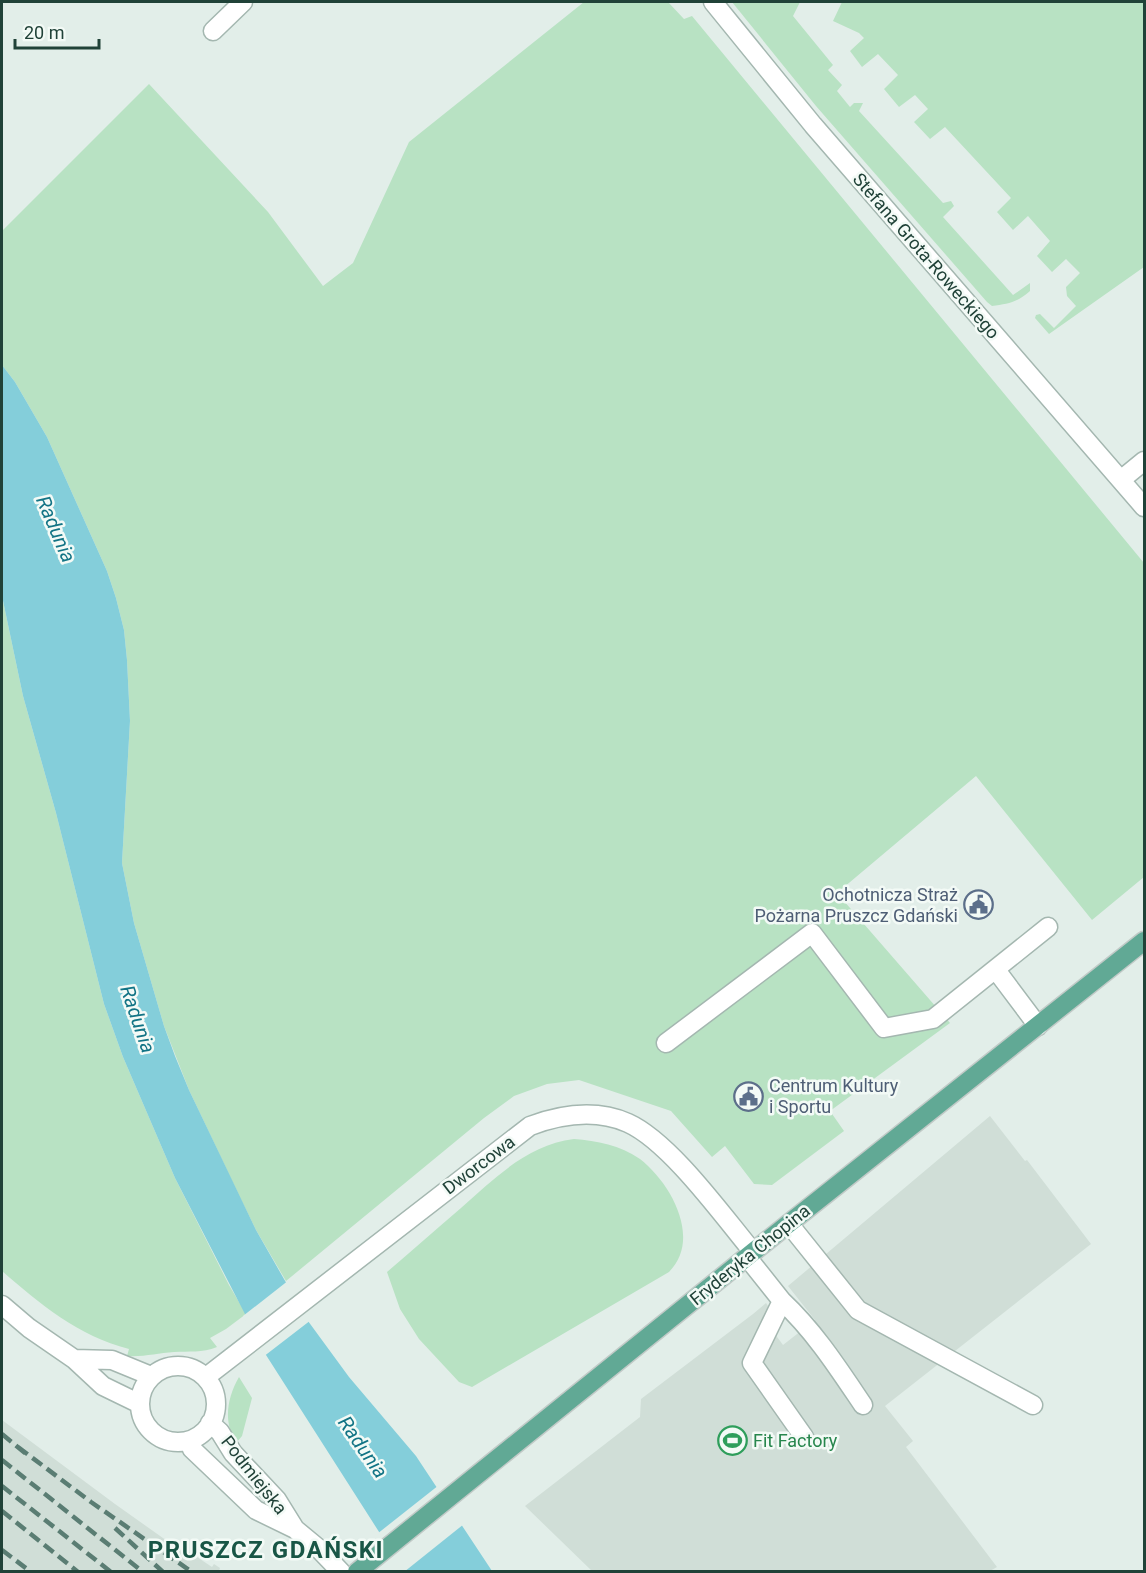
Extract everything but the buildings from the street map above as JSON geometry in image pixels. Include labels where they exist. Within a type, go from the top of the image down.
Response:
[{"type":"main road","name":"Fryderyka Chopina","points":[[357,1572],[1144,941]]},
{"type":"street","points":[[213,31],[243,2]]},
{"type":"street","name":"Stefana Grota-Roweckiego","points":[[713,2],[813,125],[1144,507]]},
{"type":"street","points":[[1122,479],[1144,461]]},
{"type":"street","points":[[666,1043],[812,933],[884,1028],[933,1019],[1048,927]]},
{"type":"street","points":[[996,970],[1038,1026]]},
{"type":"street","name":"Dworcowa","points":[[206,1377],[530,1126],[552,1118],[577,1114],[606,1117],[629,1123],[675,1160],[750,1255],[782,1301],[825,1349],[863,1405]]},
{"type":"street","points":[[789,1224],[858,1310],[1033,1405]]},
{"type":"street","points":[[782,1301],[752,1363],[804,1437]]},
{"type":"street","points":[[2,1305],[28,1328],[74,1359],[103,1386],[140,1404]]},
{"type":"street","points":[[74,1359],[112,1360],[151,1376]]},
{"type":"street","points":[[173,1365],[197,1370],[206,1377],[213,1388],[216,1400],[215,1412],[201,1434],[189,1441],[175,1442],[162,1438],[150,1430],[142,1418],[140,1404],[143,1389],[151,1376],[173,1365]]},
{"type":"street","name":"Podmiejska","points":[[210,1423],[220,1432],[233,1453],[277,1500],[295,1529]]},
{"type":"street","name":"Podmiejska","points":[[189,1441],[192,1449],[256,1510],[295,1529],[318,1548],[341,1572]]},
{"type":"shaded area","points":[[990,1116],[1091,1244],[885,1406],[913,1441],[906,1447],[997,1567],[990,1571],[592,1571],[525,1506],[640,1417],[641,1399],[766,1303],[768,1306],[764,1319],[783,1345],[815,1320],[788,1286]]},
{"type":"shaded area","points":[[2,1420],[177,1548],[179,1545],[212,1567],[214,1564],[220,1568],[219,1571],[2,1571]]},
{"type":"green space","points":[[584,2],[668,2],[684,19],[692,16],[1144,563],[1144,877],[1092,920],[976,776],[837,893],[950,1023],[830,1111],[844,1131],[772,1185],[754,1184],[725,1146],[712,1157],[671,1111],[579,1080],[547,1084],[514,1096],[484,1118],[286,1281],[256,1230],[189,1090],[164,1026],[134,923],[122,863],[130,721],[124,630],[107,571],[47,437],[15,382],[2,365],[2,231],[149,84],[268,212],[323,286],[353,263],[409,142]]},
{"type":"green space","points":[[732,2],[800,2],[793,16],[833,65],[828,70],[842,85],[837,91],[850,107],[854,103],[863,103],[859,111],[943,203],[951,201],[954,206],[943,217],[1013,295],[1030,283],[1030,291],[1021,298],[1008,303],[992,306],[987,302],[816,106]]},
{"type":"green space","points":[[842,2],[1144,2],[1144,267],[1049,334],[1035,318],[1036,315],[1040,314],[1054,328],[1076,306],[1067,296],[1066,287],[1080,273],[1066,259],[1052,272],[1037,256],[1050,241],[1028,216],[1013,230],[997,212],[1011,198],[945,127],[930,139],[914,122],[928,109],[915,95],[899,107],[884,89],[898,75],[878,54],[862,67],[850,51],[864,38],[859,33],[833,21]]},
{"type":"green space","points":[[2,596],[23,696],[56,813],[104,1004],[123,1057],[175,1178],[246,1314],[210,1338],[217,1347],[211,1349],[127,1356],[129,1349],[93,1336],[61,1318],[2,1271]]},
{"type":"green space","points":[[574,1139],[616,1147],[632,1154],[652,1169],[672,1197],[678,1212],[683,1244],[678,1259],[669,1272],[472,1387],[459,1382],[419,1339],[400,1309],[387,1272],[513,1164],[541,1148]]},
{"type":"green space","points":[[239,1377],[252,1398],[242,1436],[236,1443],[229,1427],[228,1410]]},
{"type":"water","name":"Radunia","points":[[2,365],[15,382],[47,437],[107,571],[116,598],[124,630],[130,721],[122,863],[134,923],[175,1056],[256,1230],[308,1321],[349,1377],[416,1456],[492,1571],[404,1571],[266,1355],[175,1178],[123,1057],[104,1004],[56,813],[23,696],[2,596]]},
{"type":"pier","points":[[289,1280],[311,1320],[263,1357],[243,1316]]},
{"type":"pier","points":[[439,1485],[464,1524],[404,1572],[401,1572],[377,1534]]},
{"type":"railway","points":[[2,1434],[25,1453]]},
{"type":"railway","points":[[18,1447],[91,1502],[192,1572]]},
{"type":"railway","points":[[2,1460],[143,1572]]},
{"type":"railway","points":[[2,1486],[111,1572]]},
{"type":"railway","points":[[2,1511],[78,1572]]},
{"type":"railway","points":[[115,1528],[163,1572]]},
{"type":"railway","points":[[2,1550],[31,1572]]},
{"type":"place","name":"Ochotnicza Straż Pożarna Pruszcz Gdański","points":[[979,905]]},
{"type":"place","name":"Centrum Kultury i Sportu","points":[[748,1096]]},
{"type":"place","name":"Fit Factory","points":[[732,1441]]},
{"type":"district","name":"PRUSZCZ GDAŃSKI","points":[[266,1550]]}]
